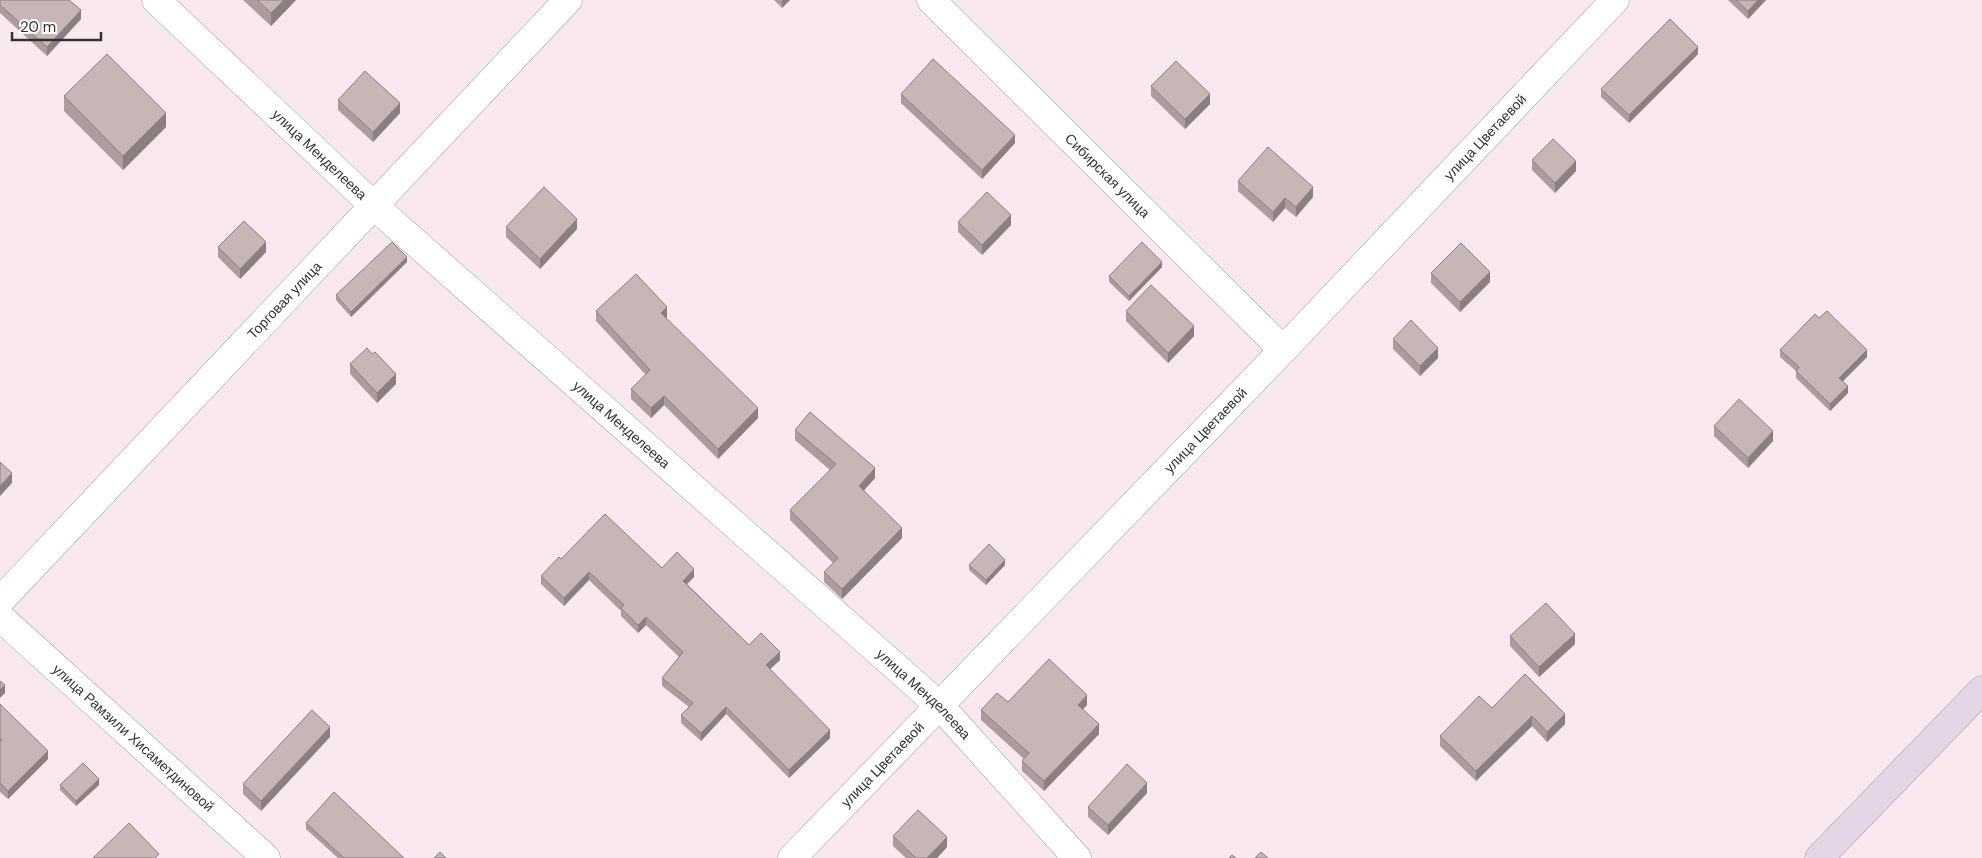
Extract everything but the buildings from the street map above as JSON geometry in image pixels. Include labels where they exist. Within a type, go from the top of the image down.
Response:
[{"type":"street","name":"улица Менделеева","points":[[156,0],[373,205],[940,706],[1077,858]]},
{"type":"street","name":"Торговая улица","points":[[0,601],[568,0]]},
{"type":"street","name":"Сибирская улица","points":[[931,0],[1283,350]]},
{"type":"street","name":"улица Цветаевой","points":[[792,858],[1283,350],[1615,0]]},
{"type":"street","name":"улица Рамзили Хисаметдиновой","points":[[0,617],[266,858]]},
{"type":"street","points":[[1819,858],[1982,690]]}]
